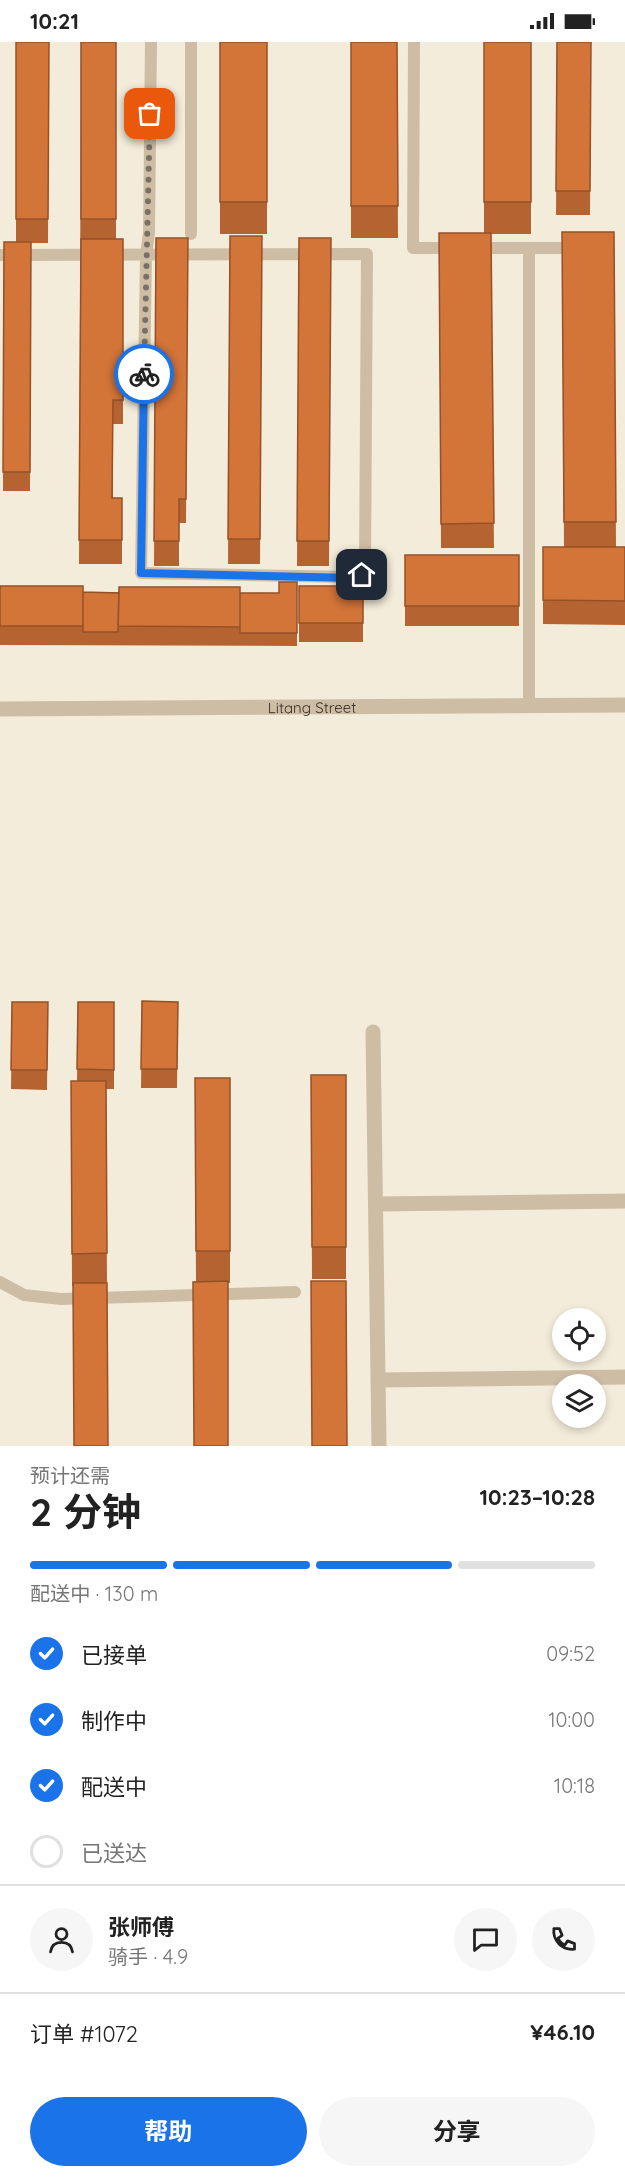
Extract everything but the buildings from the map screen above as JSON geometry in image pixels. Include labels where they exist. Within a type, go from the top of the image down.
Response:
[{"type":"street","name":"Litang Street","points":[[0,709],[625,705]]},
{"type":"street","points":[[373,1032],[379,1446]]},
{"type":"street","points":[[376,1204],[625,1201]]},
{"type":"street","points":[[378,1380],[625,1377]]},
{"type":"lane","points":[[0,255],[146,255],[367,254],[365,570],[362,575],[354,578],[141,573],[146,255],[149,233],[151,42]]},
{"type":"lane","points":[[191,42],[191,234]]},
{"type":"lane","points":[[414,42],[413,248],[593,248]]},
{"type":"lane","points":[[529,248],[529,705]]},
{"type":"lane","points":[[0,1282],[24,1295],[61,1299],[295,1292]]},
{"type":"way so far","points":[[144,374],[150,114]]},
{"type":"route","points":[[144,374],[141,573],[354,578],[362,575]]}]
